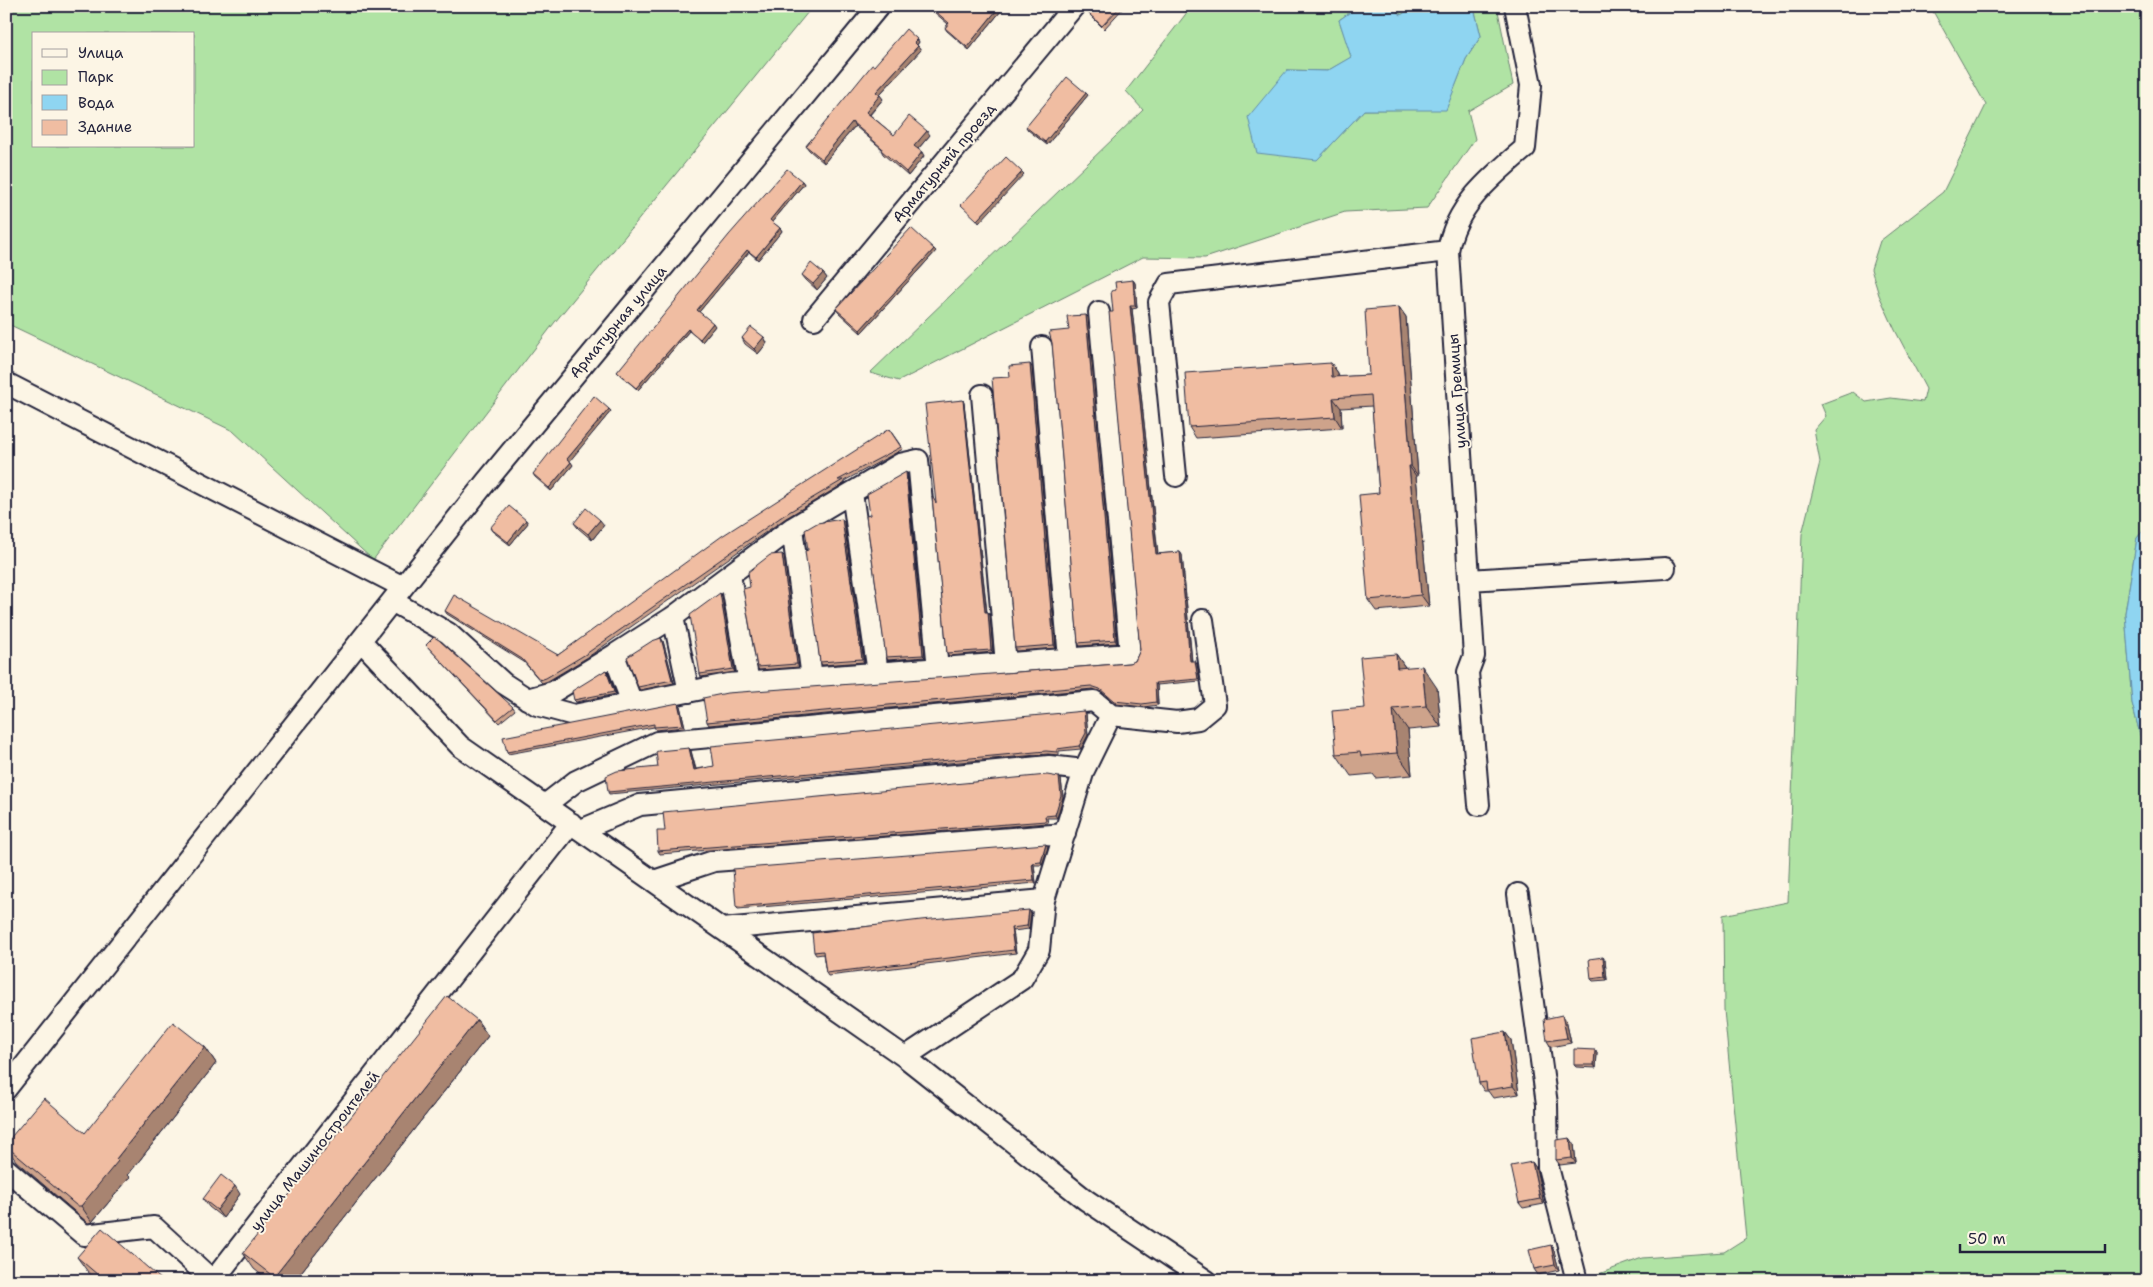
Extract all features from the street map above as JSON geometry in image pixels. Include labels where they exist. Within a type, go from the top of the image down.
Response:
[{"type":"street","name":"Арматурная улица","points":[[6,1089],[486,482],[879,6]]},
{"type":"street","name":"Арматурный проезд","points":[[814,319],[1074,6]]},
{"type":"street","name":"улица Гремицы","points":[[1479,805],[1468,672],[1474,656],[1448,251],[1451,234],[1466,207],[1490,178],[1525,148],[1531,85],[1515,6]]},
{"type":"street","points":[[1176,476],[1158,302],[1169,284],[1448,251]]},
{"type":"street","points":[[6,383],[397,594],[448,633],[503,683],[537,705],[574,715],[726,684],[1130,654],[1099,312]]},
{"type":"street","points":[[1042,347],[1069,659]]},
{"type":"street","points":[[982,395],[1006,664]]},
{"type":"street","points":[[527,698],[553,692],[614,655],[672,618],[792,528],[900,464],[918,460],[938,669]]},
{"type":"street","points":[[852,493],[878,673]]},
{"type":"street","points":[[792,528],[812,678]]},
{"type":"street","points":[[1469,580],[1665,568]]},
{"type":"street","points":[[730,575],[749,683]]},
{"type":"street","points":[[672,618],[689,692]]},
{"type":"street","points":[[545,805],[576,781],[657,742],[1094,701],[1111,715],[1177,722],[1198,719],[1215,705],[1203,620]]},
{"type":"street","points":[[360,641],[460,746],[905,1058],[1086,1200],[1207,1281]]},
{"type":"street","points":[[614,655],[632,704]]},
{"type":"street","points":[[905,1058],[1022,979],[1039,950],[1044,900],[1084,770],[1111,715]]},
{"type":"street","points":[[576,826],[640,805],[1049,766],[1084,770]]},
{"type":"street","name":"улица Машиностроителей","points":[[6,1169],[84,1235],[154,1227],[213,1280],[576,826]]},
{"type":"street","points":[[654,881],[714,861],[1065,834]]},
{"type":"street","points":[[1518,894],[1548,1104],[1548,1167],[1577,1281]]},
{"type":"street","points":[[722,929],[1044,900]]},
{"type":"green space","points":[[6,6],[813,6],[555,322],[373,560],[233,431],[6,323]]},
{"type":"green space","points":[[1192,6],[1359,6],[1339,20],[1352,57],[1327,71],[1287,70],[1317,160],[1364,110],[1446,109],[1466,59],[1481,36],[1474,8],[1471,6],[1497,6],[1513,85],[1468,111],[1475,139],[1427,208],[1345,212],[1205,258],[1143,257],[899,381],[870,373],[1143,110],[1126,91]]},
{"type":"green space","points":[[1390,6],[1414,6],[1402,15]]},
{"type":"green space","points":[[1930,6],[2147,6],[2147,526],[2137,538],[2125,613],[2132,703],[2144,750],[2147,751],[2147,1271],[2145,1281],[1588,1281],[1588,1278],[1642,1258],[1724,1252],[1746,1238],[1724,1010],[1723,915],[1788,902],[1802,534],[1820,462],[1814,430],[1826,416],[1821,404],[1853,392],[1866,402],[1891,398],[1923,402],[1926,389],[1895,330],[1879,295],[1871,269],[1880,241],[1943,192],[1986,105]]},
{"type":"water","points":[[1359,6],[1390,6],[1401,15],[1414,6],[1471,6],[1474,8],[1481,36],[1466,59],[1446,110],[1364,110],[1317,160],[1257,153],[1248,117],[1287,70],[1327,71],[1351,57],[1339,20]]},
{"type":"water","points":[[2147,526],[2147,751],[2144,750],[2132,703],[2125,613],[2137,538]]},
{"type":"building","points":[[929,6],[1000,6],[967,47],[945,28],[949,23]]},
{"type":"building","points":[[1092,6],[1121,6],[1102,26],[1087,12]]},
{"type":"building","points":[[906,29],[917,39],[914,42],[918,46],[876,92],[880,95],[866,112],[894,135],[909,116],[927,131],[914,146],[922,152],[906,172],[852,122],[822,159],[806,146],[872,65],[874,66]]},
{"type":"building","points":[[1067,77],[1086,93],[1045,142],[1026,127]]},
{"type":"building","points":[[1006,157],[1022,172],[977,220],[961,205]]},
{"type":"building","points":[[787,169],[802,181],[770,220],[780,228],[756,257],[747,250],[697,310],[713,323],[700,339],[688,329],[636,388],[617,372],[729,235]]},
{"type":"building","points":[[911,228],[934,249],[860,330],[836,309]]},
{"type":"building","points":[[811,263],[823,273],[813,284],[802,275]]},
{"type":"building","points":[[1133,280],[1135,306],[1130,306],[1156,554],[1180,552],[1190,661],[1195,661],[1198,679],[1155,683],[1156,702],[1142,704],[1114,701],[1100,689],[1091,686],[707,722],[703,698],[727,693],[1005,673],[1135,661],[1140,650],[1109,312],[1113,312],[1111,291],[1116,290],[1115,282]]},
{"type":"building","points":[[1399,307],[1411,466],[1409,466],[1421,595],[1368,600],[1359,495],[1379,493],[1371,395],[1333,398],[1335,417],[1189,427],[1185,373],[1331,363],[1332,377],[1369,375],[1365,310]]},
{"type":"building","points":[[1086,315],[1115,640],[1078,643],[1052,343],[1049,332],[1069,330],[1067,316]]},
{"type":"building","points":[[751,327],[764,337],[754,349],[742,338]]},
{"type":"building","points":[[1030,364],[1054,645],[1015,648],[992,378],[1010,377],[1009,366]]},
{"type":"building","points":[[594,396],[609,409],[567,459],[571,462],[549,488],[533,474]]},
{"type":"building","points":[[963,400],[985,612],[988,612],[991,650],[947,653],[932,496],[936,503],[925,404]]},
{"type":"building","points":[[889,429],[901,447],[838,480],[843,480],[784,515],[586,654],[546,678],[540,680],[522,659],[445,611],[454,595],[558,655],[722,536]]},
{"type":"building","points":[[906,472],[923,655],[886,657],[866,516],[870,515],[867,494]]},
{"type":"building","points":[[509,506],[526,520],[508,542],[490,528]]},
{"type":"building","points":[[586,508],[600,520],[588,534],[574,523]]},
{"type":"building","points":[[842,519],[862,659],[820,662],[805,551],[808,550],[805,530],[817,523]]},
{"type":"building","points":[[782,554],[797,664],[757,667],[743,589],[750,587],[748,572],[770,555]]},
{"type":"building","points":[[720,593],[733,669],[700,674],[690,615]]},
{"type":"building","points":[[434,637],[513,707],[497,720],[426,645]]},
{"type":"building","points":[[661,638],[672,680],[638,687],[627,657],[652,641]]},
{"type":"building","points":[[1396,654],[1397,668],[1422,666],[1426,706],[1393,709],[1397,753],[1361,756],[1360,752],[1336,754],[1332,711],[1365,708],[1360,657]]},
{"type":"building","points":[[606,670],[614,692],[574,700],[572,691]]},
{"type":"building","points":[[678,703],[683,725],[654,727],[654,724],[507,752],[503,737]]},
{"type":"building","points":[[1084,711],[1086,733],[1079,746],[1057,749],[1057,752],[1046,751],[608,792],[606,776],[617,771],[658,767],[656,752],[658,751],[689,748],[694,770],[714,766],[711,746]]},
{"type":"building","points":[[1047,775],[1059,777],[1061,795],[1055,815],[1045,816],[1046,821],[658,851],[657,831],[665,831],[663,812]]},
{"type":"building","points":[[1046,844],[1041,862],[1032,863],[1034,880],[736,907],[733,869]]},
{"type":"building","points":[[1029,910],[1027,926],[1011,928],[1014,950],[826,973],[823,951],[814,952],[812,933]]},
{"type":"building","points":[[1603,957],[1605,977],[1591,979],[1589,959]]},
{"type":"building","points":[[447,996],[477,1020],[274,1277],[243,1253]]},
{"type":"building","points":[[1562,1015],[1567,1038],[1547,1041],[1544,1019]]},
{"type":"building","points":[[173,1022],[205,1047],[116,1159],[118,1161],[81,1206],[77,1206],[6,1146],[6,1143],[44,1098],[85,1133]]},
{"type":"building","points":[[1505,1032],[1513,1086],[1487,1090],[1486,1082],[1479,1083],[1472,1038]]},
{"type":"building","points":[[1574,1049],[1595,1050],[1594,1065],[1574,1065]]},
{"type":"building","points":[[1570,1138],[1572,1158],[1556,1160],[1556,1140]]},
{"type":"building","points":[[1532,1162],[1540,1199],[1519,1203],[1511,1166]]},
{"type":"building","points":[[221,1175],[235,1186],[217,1210],[203,1199]]},
{"type":"building","points":[[102,1228],[163,1281],[105,1281],[77,1257]]},
{"type":"building","points":[[1551,1245],[1555,1265],[1534,1269],[1529,1250]]}]
